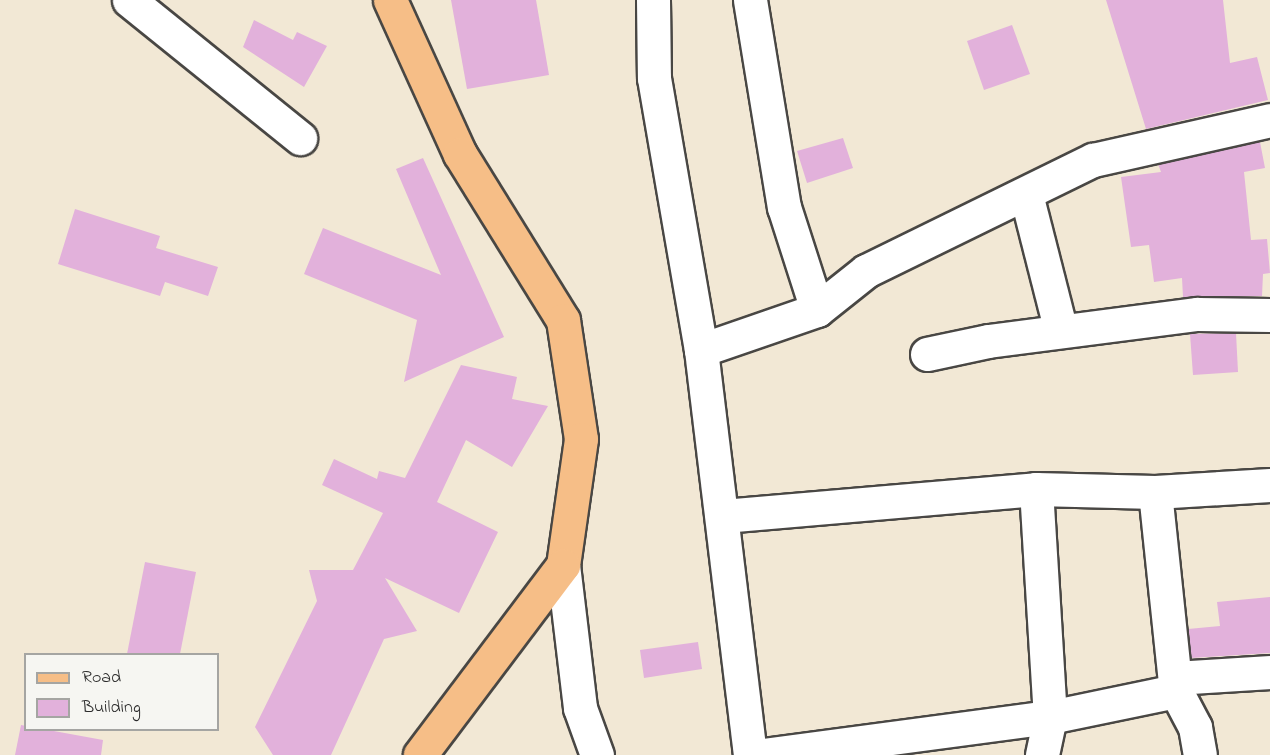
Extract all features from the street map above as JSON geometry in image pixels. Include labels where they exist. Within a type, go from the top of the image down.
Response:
[{"type":"main road","points":[[390,0],[460,154],[562,320],[581,439],[563,565],[420,755]]},
{"type":"street","points":[[129,0],[300,138]]},
{"type":"street","points":[[652,0],[654,78],[701,350],[723,516],[750,755]]},
{"type":"street","points":[[750,0],[784,207],[817,310]]},
{"type":"street","points":[[701,350],[817,310],[866,271],[1093,160],[1270,120]]},
{"type":"street","points":[[1026,194],[1061,332]]},
{"type":"street","points":[[927,354],[1061,332],[1197,314],[1270,315]]},
{"type":"street","points":[[723,516],[1036,489],[1155,492],[1270,485]]},
{"type":"street","points":[[1036,489],[1050,717],[1042,755]]},
{"type":"street","points":[[1155,492],[1176,685],[1194,727],[1200,755]]},
{"type":"street","points":[[563,565],[580,708],[597,755]]},
{"type":"street","points":[[764,755],[1050,717],[1176,685],[1270,672]]},
{"type":"building","points":[[451,0],[536,0],[549,75],[467,89]]},
{"type":"building","points":[[1106,0],[1223,0],[1230,63],[1257,57],[1268,100],[1146,129]]},
{"type":"building","points":[[254,20],[293,40],[297,32],[327,46],[304,87],[243,47]]},
{"type":"building","points":[[1012,25],[1030,74],[984,90],[967,41]]},
{"type":"building","points":[[843,138],[853,168],[807,183],[797,151]]},
{"type":"building","points":[[1260,142],[1265,168],[1244,172],[1251,240],[1267,239],[1270,273],[1263,274],[1262,296],[1183,297],[1182,278],[1154,282],[1149,245],[1131,247],[1121,177],[1161,172],[1158,164]]},
{"type":"building","points":[[423,158],[504,337],[404,382],[417,320],[304,274],[323,228],[441,275],[396,169]]},
{"type":"building","points":[[75,209],[160,236],[156,248],[218,267],[208,296],[165,282],[160,296],[58,264]]},
{"type":"building","points":[[1236,333],[1238,372],[1193,375],[1190,334]]},
{"type":"building","points":[[461,365],[517,377],[512,399],[548,406],[512,467],[466,440],[437,502],[498,532],[459,613],[385,578],[417,631],[384,639],[331,755],[273,755],[255,727],[317,601],[309,570],[353,570],[383,513],[322,485],[334,459],[377,479],[379,471],[405,478]]},
{"type":"building","points":[[145,562],[196,572],[180,653],[127,653]]},
{"type":"building","points":[[1270,597],[1270,653],[1191,658],[1188,629],[1220,626],[1217,602]]},
{"type":"building","points":[[698,642],[702,669],[644,678],[640,650]]},
{"type":"building","points":[[21,725],[24,726],[24,731],[54,731],[103,740],[101,755],[15,755]]}]
